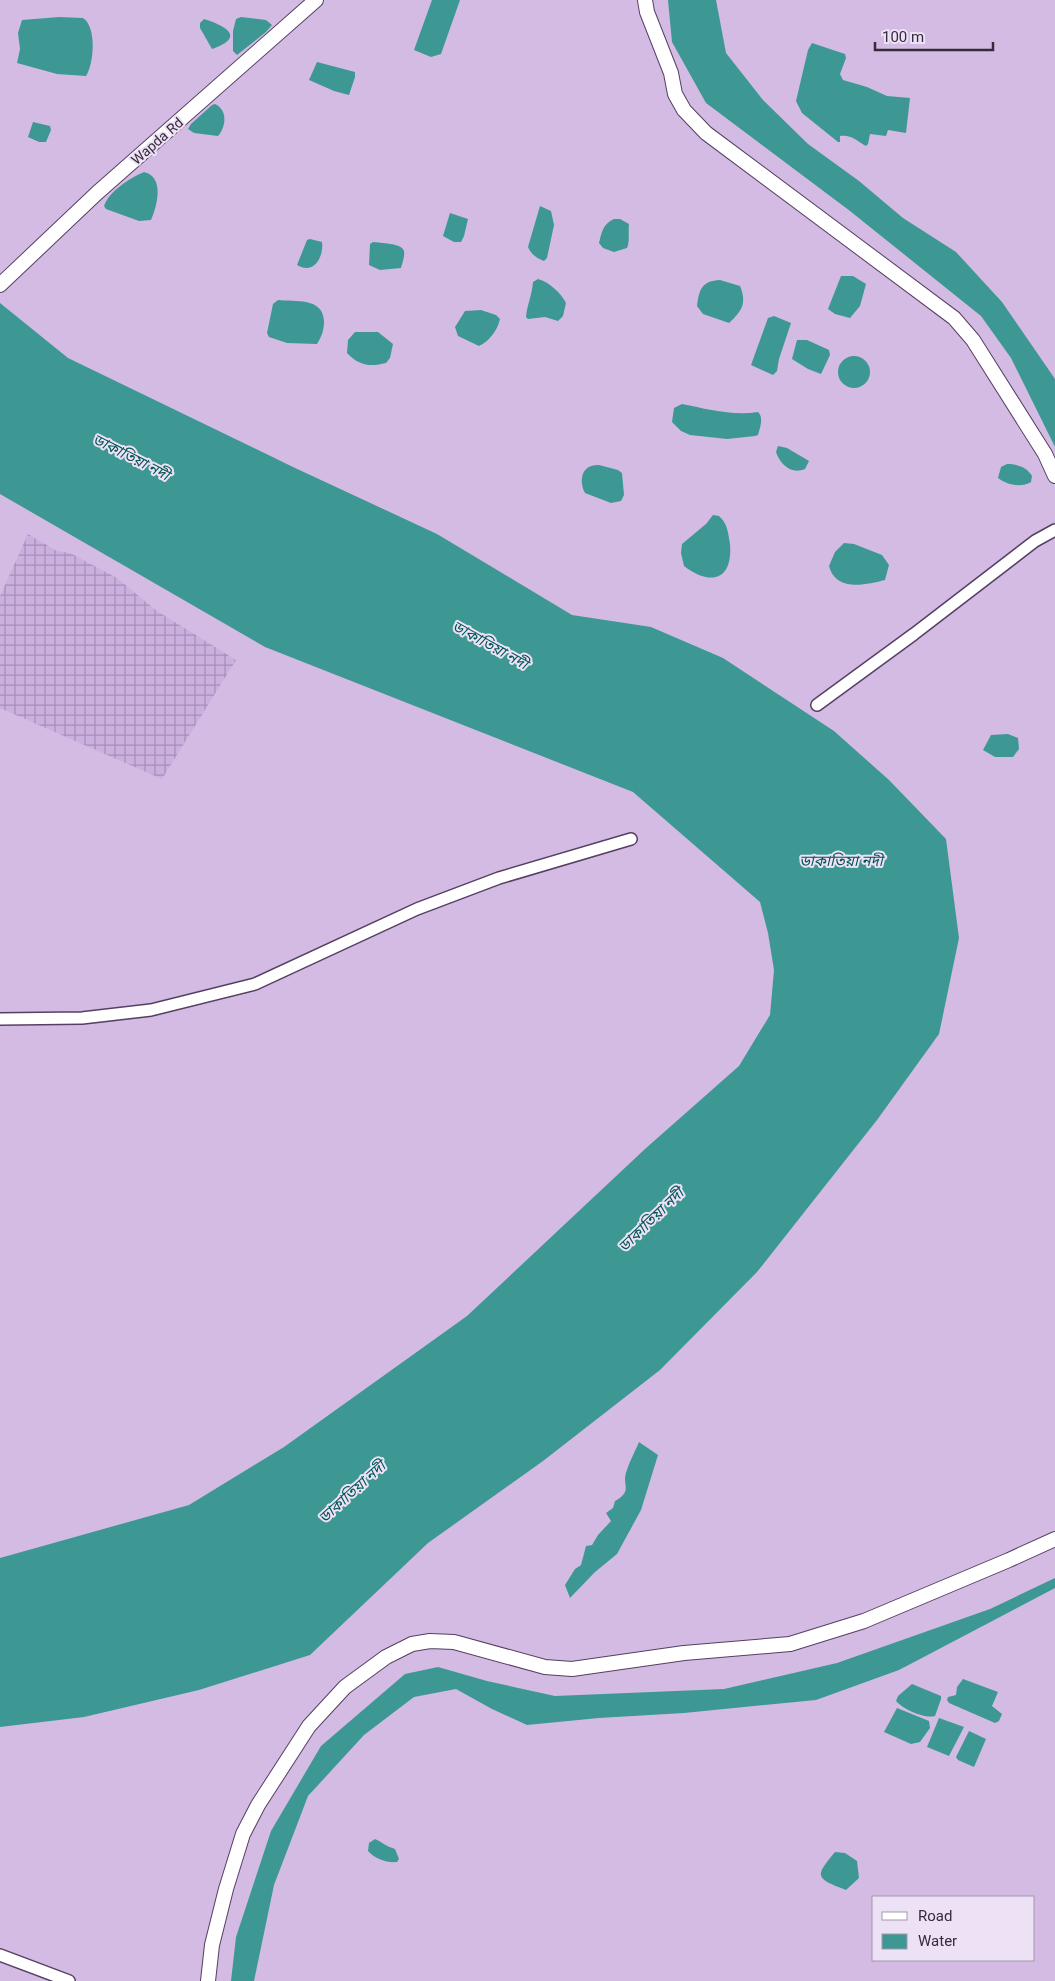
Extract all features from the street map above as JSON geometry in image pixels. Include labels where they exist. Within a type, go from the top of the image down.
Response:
[{"type":"main road","name":"Wapda Rd","points":[[0,284],[97,194],[316,0]]},
{"type":"main road","points":[[645,0],[647,12],[671,73],[675,94],[684,110],[706,133],[954,318],[978,348],[1045,454],[1055,476]]},
{"type":"main road","points":[[208,1981],[212,1945],[226,1889],[243,1834],[258,1806],[309,1726],[345,1686],[386,1657],[412,1644],[430,1641],[454,1642],[535,1665],[572,1669],[684,1653],[790,1644],[864,1621],[1010,1560],[1055,1539]]},
{"type":"street","points":[[817,705],[914,634],[1035,541],[1055,530]]},
{"type":"street","points":[[0,1019],[82,1018],[150,1010],[255,984],[417,909],[499,878],[631,839]]},
{"type":"street","points":[[0,1955],[69,1981]]},
{"type":"shaded area","points":[[28,534],[57,551],[70,553],[117,578],[157,611],[236,660],[162,779],[0,708],[0,596]]},
{"type":"water","points":[[432,0],[460,0],[441,54],[431,57],[414,50]]},
{"type":"water","points":[[668,0],[716,0],[726,53],[763,100],[808,144],[859,181],[903,218],[956,252],[1002,302],[1055,379],[1055,447],[1011,358],[981,316],[850,211],[706,103],[672,42]]},
{"type":"water","points":[[59,17],[83,18],[90,29],[93,46],[91,63],[86,76],[57,74],[17,63],[20,49],[18,33],[22,20]]},
{"type":"water","points":[[241,17],[266,20],[272,25],[237,55],[233,51],[233,31],[236,19]]},
{"type":"water","points":[[204,19],[225,28],[230,36],[228,40],[212,49],[200,28],[200,23]]},
{"type":"water","points":[[812,43],[845,54],[846,58],[840,74],[843,80],[867,87],[887,96],[910,98],[906,133],[888,130],[886,136],[870,134],[866,146],[847,136],[840,136],[840,142],[838,142],[802,113],[796,101],[808,50]]},
{"type":"water","points":[[317,62],[355,72],[349,95],[334,91],[309,80]]},
{"type":"water","points":[[215,104],[224,114],[223,128],[218,136],[194,133],[188,129],[191,124]]},
{"type":"water","points":[[33,122],[50,126],[51,130],[46,142],[39,142],[28,137]]},
{"type":"water","points":[[144,172],[151,175],[157,186],[157,200],[151,220],[139,221],[106,209],[104,206],[115,190]]},
{"type":"water","points":[[540,206],[551,211],[554,225],[547,258],[544,261],[534,255],[528,247]]},
{"type":"water","points":[[450,213],[468,219],[461,242],[454,242],[443,236]]},
{"type":"water","points":[[614,219],[620,219],[629,224],[627,248],[614,252],[603,248],[599,243],[605,226]]},
{"type":"water","points":[[307,240],[322,242],[321,254],[316,263],[308,268],[303,268],[297,265]]},
{"type":"water","points":[[373,242],[395,245],[402,248],[404,255],[401,268],[380,270],[369,265],[370,244]]},
{"type":"water","points":[[841,276],[853,276],[866,284],[860,306],[850,318],[835,314],[828,309]]},
{"type":"water","points":[[538,279],[554,288],[566,303],[563,316],[558,321],[545,317],[528,319],[526,317],[533,282]]},
{"type":"water","points":[[720,280],[740,286],[742,292],[743,302],[740,311],[729,323],[703,314],[697,306],[702,287],[709,282]]},
{"type":"water","points":[[278,300],[307,302],[319,308],[324,324],[317,344],[287,343],[269,337],[267,333],[273,304]]},
{"type":"water","name":"ডাকাতিয়া নদী","points":[[0,303],[68,358],[293,467],[437,534],[572,615],[651,627],[723,658],[834,731],[889,780],[946,839],[959,938],[939,1034],[877,1120],[757,1272],[660,1370],[543,1461],[428,1543],[310,1655],[199,1690],[84,1717],[0,1727],[0,1558],[189,1505],[284,1447],[467,1316],[645,1149],[739,1066],[770,1015],[774,970],[768,933],[760,902],[633,792],[265,647],[0,494]]},
{"type":"water","points":[[481,310],[496,315],[500,319],[492,335],[479,346],[458,336],[455,327],[465,311]]},
{"type":"water","points":[[774,316],[791,323],[777,371],[773,375],[751,365],[768,318]]},
{"type":"water","points":[[355,332],[378,332],[393,344],[390,358],[386,363],[375,365],[361,363],[347,353],[348,340]]},
{"type":"water","points":[[797,340],[807,340],[829,350],[830,355],[821,374],[808,369],[792,359]]},
{"type":"water","points":[[854,356],[860,357],[865,361],[869,366],[869,378],[865,383],[860,387],[854,388],[848,387],[843,383],[839,378],[838,372],[839,366],[843,361],[848,357]]},
{"type":"water","points":[[682,404],[729,413],[758,412],[761,420],[758,435],[727,439],[690,435],[681,431],[672,422],[674,408]]},
{"type":"water","points":[[778,446],[787,448],[809,461],[805,469],[795,471],[783,464],[776,452]]},
{"type":"water","points":[[1007,464],[1025,468],[1032,476],[1031,482],[1023,485],[1014,485],[998,478],[1001,467]]},
{"type":"water","points":[[593,465],[618,470],[622,473],[624,495],[621,501],[611,503],[585,493],[582,478],[585,470]]},
{"type":"water","points":[[713,515],[719,516],[726,525],[730,544],[730,556],[728,566],[724,572],[711,578],[684,566],[681,553],[682,544],[706,524]]},
{"type":"water","points":[[844,543],[854,544],[882,555],[889,565],[885,580],[869,584],[852,585],[838,580],[829,566],[835,552]]},
{"type":"water","points":[[1008,734],[1018,738],[1019,749],[1013,757],[995,757],[983,750],[991,735]]},
{"type":"water","points":[[639,1442],[658,1455],[641,1510],[617,1554],[595,1572],[570,1598],[565,1585],[575,1569],[581,1565],[586,1546],[592,1545],[598,1535],[611,1521],[606,1513],[613,1508],[615,1501],[624,1494],[626,1473]]},
{"type":"water","points":[[1055,1578],[1055,1588],[899,1670],[816,1700],[684,1713],[527,1725],[492,1709],[456,1689],[414,1697],[364,1735],[308,1796],[274,1885],[254,1981],[231,1981],[236,1937],[271,1831],[321,1746],[405,1674],[438,1667],[487,1681],[555,1696],[724,1689],[837,1663],[990,1609]]},
{"type":"water","points":[[963,1679],[998,1692],[992,1706],[1002,1714],[999,1721],[995,1723],[949,1703],[948,1697],[956,1695],[957,1687]]},
{"type":"water","points":[[912,1684],[941,1696],[935,1716],[930,1717],[914,1713],[896,1701],[898,1696]]},
{"type":"water","points":[[897,1708],[929,1721],[930,1728],[920,1742],[911,1744],[884,1732]]},
{"type":"water","points":[[939,1718],[964,1727],[949,1756],[927,1747]]},
{"type":"water","points":[[969,1731],[986,1739],[974,1767],[958,1760],[956,1757]]},
{"type":"water","points":[[375,1839],[395,1849],[399,1859],[397,1862],[381,1860],[368,1851],[369,1843]]},
{"type":"water","points":[[835,1852],[845,1853],[857,1861],[859,1878],[846,1890],[828,1882],[821,1876],[821,1871]]}]
